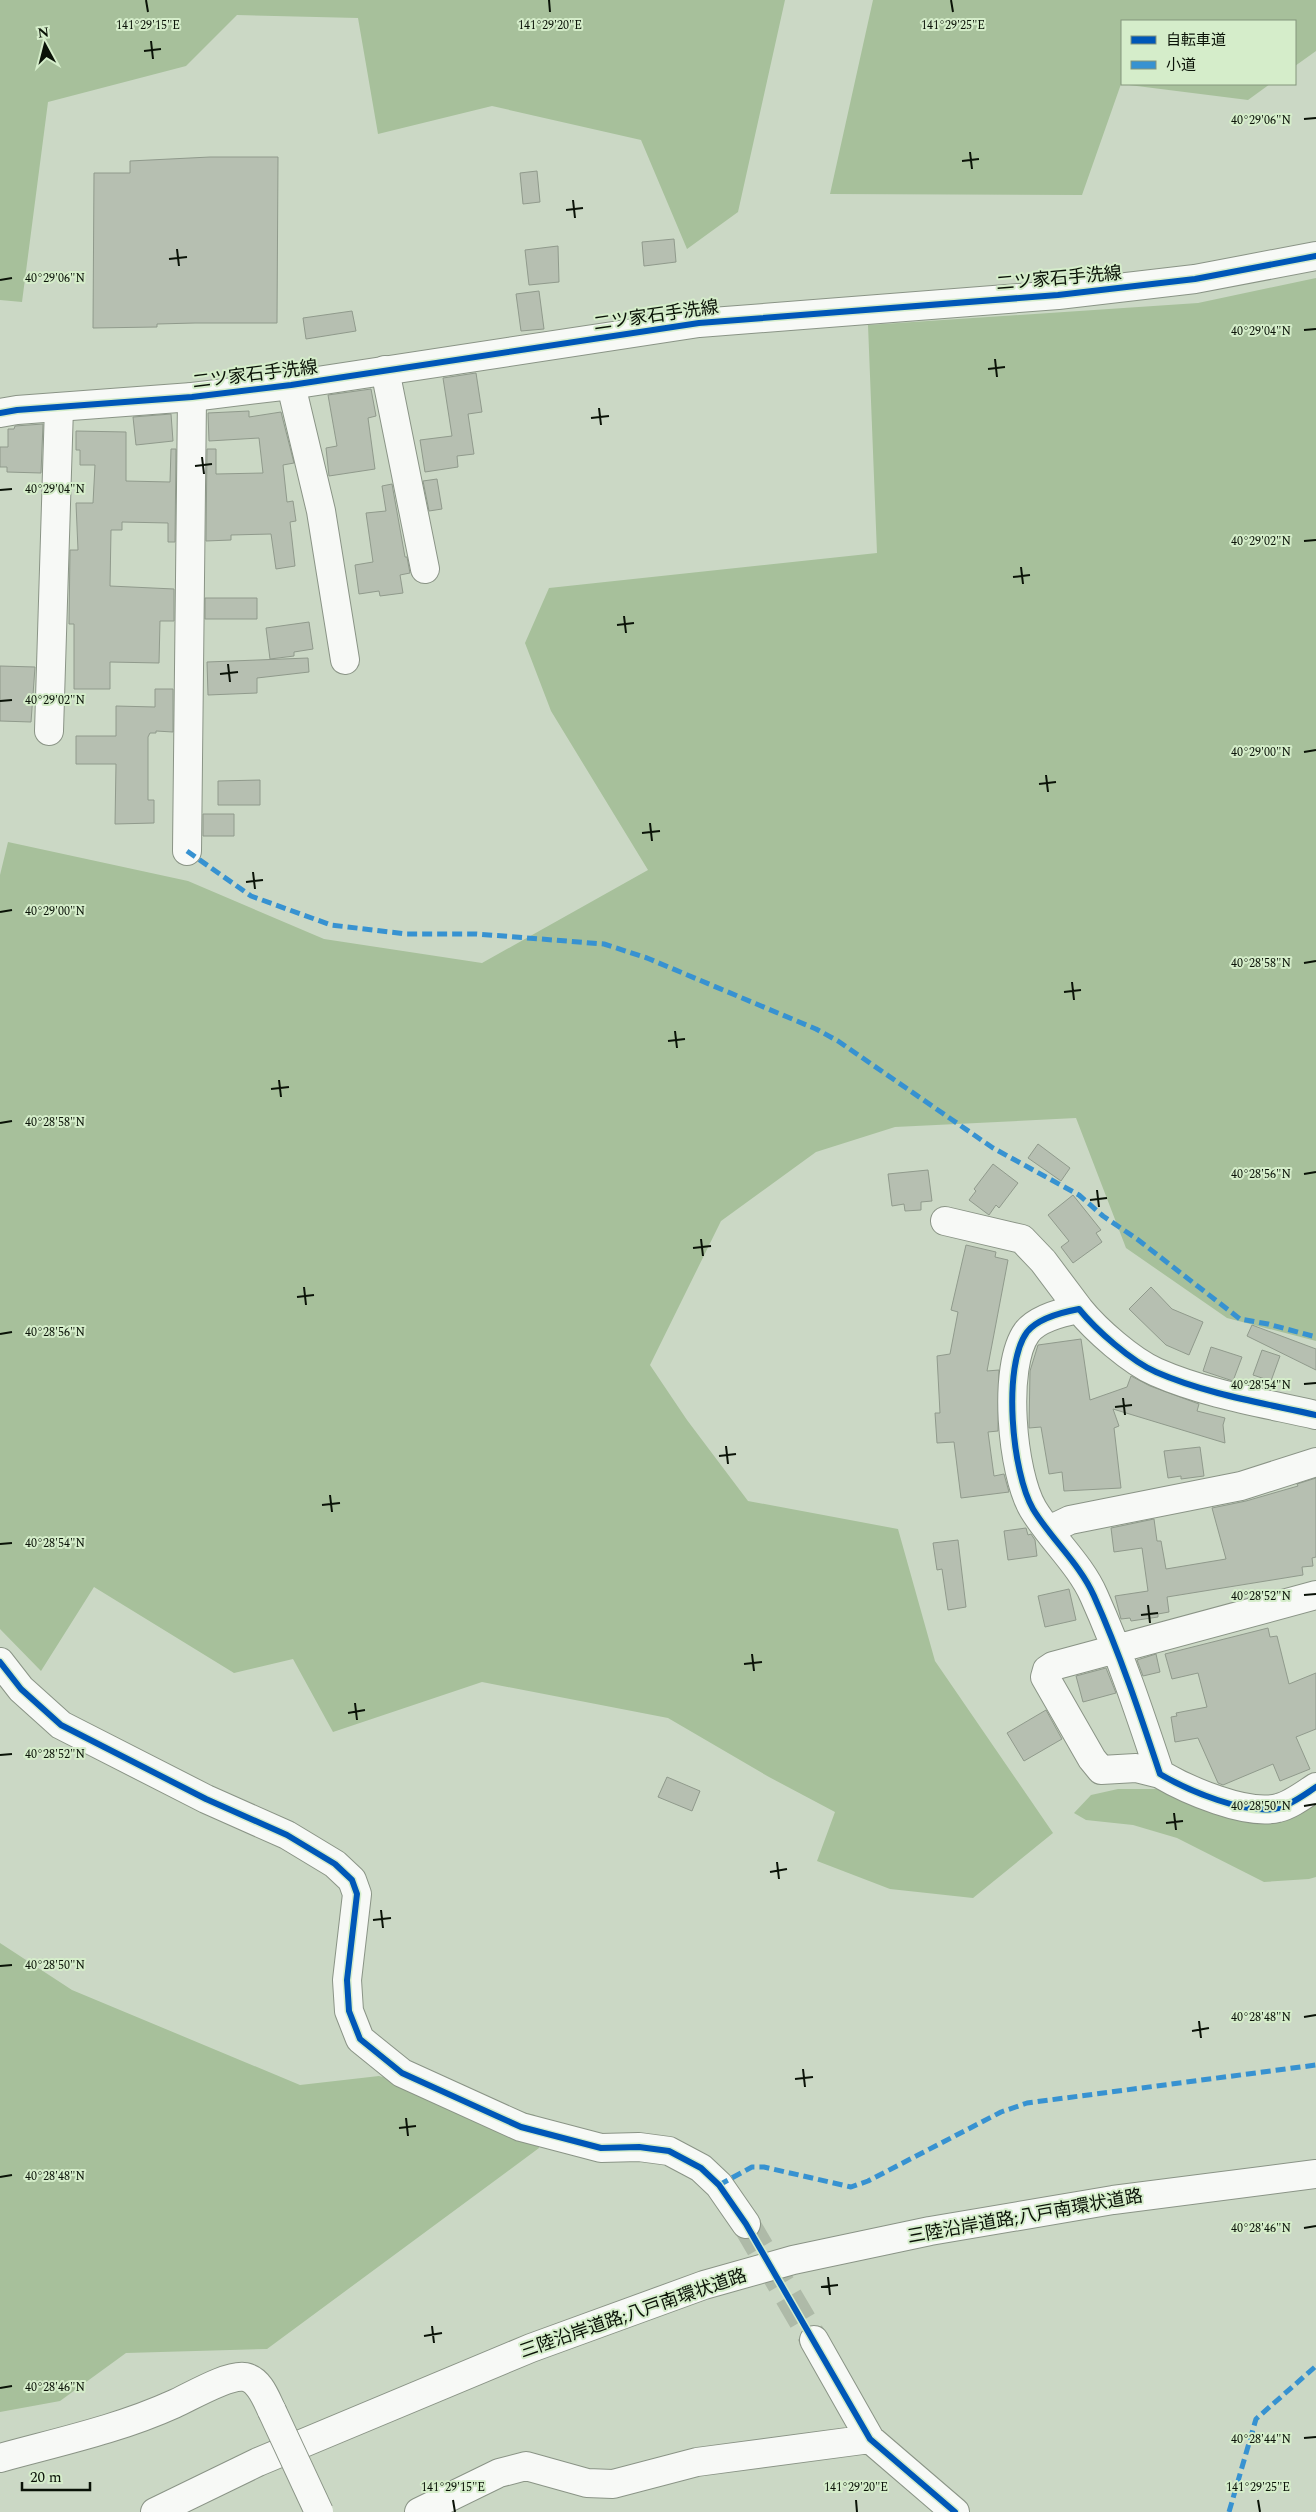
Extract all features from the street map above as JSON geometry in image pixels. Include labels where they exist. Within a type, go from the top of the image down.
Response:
[{"type":"main road","name":"二ツ家石手洗線","points":[[0,413],[192,397],[291,385],[699,323],[1058,295],[1195,279],[1316,256]]},
{"type":"main road","points":[[385,370],[425,569]]},
{"type":"main road","points":[[291,385],[321,511],[345,660]]},
{"type":"main road","points":[[187,851],[192,397]]},
{"type":"main road","points":[[49,731],[60,407]]},
{"type":"main road","points":[[945,1221],[1022,1239],[1043,1261],[1093,1326],[1155,1371],[1212,1390],[1316,1415]]},
{"type":"main road","points":[[1079,1309],[1048,1318],[1028,1331],[1018,1354],[1014,1372],[1014,1443],[1017,1460],[1032,1507],[1094,1594],[1160,1774]]},
{"type":"main road","points":[[1049,1530],[1070,1520],[1241,1486],[1316,1462]]},
{"type":"main road","points":[[1316,1595],[1053,1666],[1047,1670],[1045,1677],[1092,1759],[1101,1770],[1136,1768],[1160,1774],[1176,1783],[1219,1799],[1257,1809],[1279,1808],[1316,1787]]},
{"type":"main road","points":[[0,1662],[21,1688],[61,1725],[206,1799],[287,1835],[335,1864],[352,1880],[357,1894],[347,1980],[349,2011],[360,2039],[402,2073],[521,2127],[601,2148],[639,2146],[669,2151],[707,2174],[719,2185],[746,2224]]},
{"type":"main road","name":"三陸沿岸道路;八戸南環状道路","points":[[155,2512],[258,2462],[531,2348],[713,2283],[793,2260],[930,2231],[1113,2200],[1316,2174]]},
{"type":"main road","points":[[814,2340],[870,2439],[955,2512]]},
{"type":"main road","points":[[0,2458],[112,2426],[166,2408],[229,2379],[245,2377],[258,2384],[319,2512]]},
{"type":"main road","points":[[419,2512],[499,2473],[526,2466],[587,2483],[613,2484],[697,2462],[870,2439]]},
{"type":"green space","points":[[0,0],[785,0],[738,212],[687,249],[641,140],[492,106],[378,134],[358,18],[237,15],[186,66],[48,102],[22,302],[0,300]]},
{"type":"green space","points":[[873,0],[1316,0],[1316,51],[1296,65],[1296,20],[1121,20],[1121,84],[1082,195],[830,194]]},
{"type":"green space","points":[[1129,85],[1269,85],[1248,100]]},
{"type":"green space","points":[[1316,278],[1316,1341],[1227,1318],[1126,1248],[1076,1118],[895,1127],[816,1152],[721,1221],[650,1365],[687,1420],[748,1501],[898,1529],[935,1661],[1053,1833],[973,1898],[890,1889],[817,1861],[835,1812],[769,1777],[668,1718],[482,1682],[333,1732],[293,1659],[234,1673],[94,1587],[41,1671],[0,1629],[0,875],[8,842],[188,881],[324,939],[482,963],[648,870],[551,711],[525,643],[549,588],[877,553],[868,325],[1198,303]]},
{"type":"green space","points":[[1118,1789],[1157,1789],[1224,1813],[1316,1800],[1316,1877],[1264,1882],[1177,1838],[1133,1825],[1086,1820],[1074,1813],[1091,1795]]},
{"type":"green space","points":[[0,1943],[72,1990],[300,2085],[379,2076],[535,2115],[539,2148],[267,2349],[126,2353],[60,2401],[0,2412]]},
{"type":"building","points":[[210,157],[278,157],[277,323],[157,324],[157,327],[93,328],[94,173],[130,173],[130,161]]},
{"type":"building","points":[[537,171],[540,202],[523,204],[520,173]]},
{"type":"building","points":[[674,239],[676,262],[644,266],[642,242]]},
{"type":"building","points":[[558,246],[559,282],[529,285],[525,250]]},
{"type":"building","points":[[539,291],[544,329],[521,331],[516,294]]},
{"type":"building","points":[[352,311],[356,331],[306,339],[303,318]]},
{"type":"building","points":[[476,373],[482,412],[468,414],[474,454],[457,456],[458,467],[425,472],[420,440],[452,436],[443,378]]},
{"type":"building","points":[[371,389],[376,416],[368,418],[375,469],[329,476],[326,448],[337,446],[328,395]]},
{"type":"building","points":[[249,411],[249,417],[281,412],[294,463],[283,465],[287,502],[293,501],[296,521],[290,522],[295,566],[276,569],[271,534],[231,535],[231,540],[206,541],[207,449],[216,449],[216,474],[263,473],[259,438],[209,441],[208,413]]},
{"type":"building","points":[[171,414],[173,441],[136,445],[133,417]]},
{"type":"building","points":[[43,424],[41,473],[7,472],[7,467],[0,467],[0,447],[8,447],[8,429],[14,429],[15,426]]},
{"type":"building","points":[[76,431],[126,432],[126,481],[170,482],[171,449],[176,449],[175,542],[168,542],[168,523],[122,522],[122,530],[111,530],[110,586],[174,589],[174,621],[160,621],[159,663],[110,662],[110,689],[74,689],[74,624],[69,624],[70,550],[78,550],[76,503],[93,503],[95,465],[80,465],[80,450],[76,450]]},
{"type":"building","points":[[437,479],[442,509],[429,511],[423,481]]},
{"type":"building","points":[[392,484],[405,557],[407,557],[410,573],[400,575],[403,593],[380,596],[379,591],[359,594],[355,565],[373,562],[366,513],[386,511],[382,486]]},
{"type":"building","points":[[205,598],[257,598],[257,619],[205,619]]},
{"type":"building","points":[[309,622],[313,649],[294,652],[294,656],[270,659],[266,628]]},
{"type":"building","points":[[308,658],[309,672],[257,678],[257,693],[208,695],[207,662]]},
{"type":"building","points":[[0,666],[35,667],[31,722],[0,721]]},
{"type":"building","points":[[155,689],[173,689],[173,732],[156,731],[156,733],[150,733],[148,737],[148,800],[154,800],[154,823],[115,824],[116,764],[76,764],[76,736],[116,736],[116,706],[155,707]]},
{"type":"building","points":[[260,780],[260,805],[218,805],[218,781]]},
{"type":"building","points":[[203,814],[234,814],[234,836],[203,836]]},
{"type":"building","points":[[1038,1144],[1070,1168],[1061,1181],[1028,1158]]},
{"type":"building","points":[[993,1164],[1018,1183],[999,1208],[996,1205],[989,1215],[969,1200],[976,1191],[974,1189]]},
{"type":"building","points":[[928,1170],[932,1201],[921,1202],[921,1210],[905,1211],[904,1204],[892,1206],[888,1174]]},
{"type":"building","points":[[1073,1195],[1101,1230],[1096,1233],[1102,1242],[1073,1263],[1061,1247],[1069,1241],[1048,1215]]},
{"type":"building","points":[[966,1245],[996,1252],[995,1257],[1008,1260],[987,1371],[999,1370],[998,1431],[988,1432],[994,1476],[1004,1474],[1009,1492],[961,1498],[954,1442],[937,1443],[935,1413],[940,1413],[937,1356],[950,1354],[958,1312],[951,1310]]},
{"type":"building","points":[[1151,1287],[1172,1309],[1203,1322],[1189,1355],[1166,1345],[1129,1309]]},
{"type":"building","points":[[1252,1325],[1316,1349],[1316,1370],[1247,1336]]},
{"type":"building","points":[[1081,1339],[1090,1400],[1127,1387],[1131,1376],[1150,1386],[1199,1404],[1197,1411],[1225,1418],[1223,1425],[1225,1443],[1113,1409],[1119,1426],[1114,1428],[1121,1488],[1064,1491],[1062,1472],[1049,1474],[1041,1427],[1029,1428],[1030,1371],[1038,1345]]},
{"type":"building","points":[[1211,1347],[1242,1357],[1233,1381],[1203,1371]]},
{"type":"building","points":[[1262,1350],[1280,1356],[1271,1381],[1253,1375]]},
{"type":"building","points":[[1200,1447],[1204,1476],[1181,1479],[1181,1476],[1168,1478],[1164,1451]]},
{"type":"building","points":[[1316,1478],[1316,1557],[1312,1558],[1313,1566],[1302,1567],[1303,1575],[1167,1597],[1169,1612],[1158,1614],[1158,1617],[1131,1621],[1130,1618],[1121,1619],[1115,1596],[1148,1591],[1142,1548],[1114,1552],[1111,1528],[1154,1519],[1157,1541],[1161,1541],[1166,1569],[1226,1559],[1212,1508],[1246,1501],[1298,1486],[1297,1484]]},
{"type":"building","points":[[1026,1528],[1028,1535],[1031,1534],[1035,1540],[1037,1556],[1008,1560],[1004,1531]]},
{"type":"building","points":[[958,1540],[966,1607],[948,1610],[942,1569],[937,1570],[933,1543]]},
{"type":"building","points":[[1069,1589],[1076,1620],[1045,1627],[1038,1596]]},
{"type":"building","points":[[1268,1628],[1270,1637],[1277,1636],[1289,1684],[1316,1673],[1316,1729],[1296,1737],[1310,1769],[1280,1781],[1273,1764],[1223,1785],[1218,1783],[1198,1738],[1175,1742],[1171,1717],[1177,1716],[1176,1713],[1207,1707],[1198,1673],[1172,1679],[1165,1654]]},
{"type":"building","points":[[1156,1654],[1160,1672],[1143,1676],[1137,1660]]},
{"type":"building","points":[[1106,1668],[1116,1693],[1083,1702],[1076,1676]]},
{"type":"building","points":[[1046,1710],[1062,1739],[1024,1761],[1007,1733]]},
{"type":"building","points":[[667,1777],[700,1791],[692,1811],[658,1797]]},
{"type":"tunnel","points":[[746,2224],[814,2340]]},
{"type":"marked path","points":[[187,851],[251,896],[331,925],[407,934],[477,934],[604,944],[647,958],[816,1029],[838,1041],[993,1148],[1079,1195],[1103,1216],[1137,1239],[1240,1319],[1268,1324],[1316,1337]]},
{"type":"marked path","points":[[719,2185],[752,2167],[764,2167],[851,2187],[868,2181],[1001,2112],[1027,2103],[1316,2065]]},
{"type":"marked path","points":[[1229,2512],[1256,2419],[1316,2366]]},
{"type":"cycle path","points":[[0,413],[17,410],[192,397],[291,385],[699,323],[1058,295],[1195,279],[1316,256]]},
{"type":"cycle path","points":[[1316,1415],[1215,1392],[1156,1372],[1114,1344],[1079,1309],[1051,1316],[1032,1327],[1027,1332],[1019,1348],[1014,1369],[1012,1393],[1015,1446],[1026,1492],[1040,1520],[1081,1573],[1094,1596],[1121,1662],[1160,1774],[1201,1794],[1234,1805],[1250,1808],[1283,1807],[1316,1787]]},
{"type":"cycle path","points":[[0,1662],[21,1689],[61,1725],[206,1799],[287,1835],[335,1864],[352,1880],[357,1894],[347,1980],[349,2011],[360,2039],[402,2073],[521,2127],[601,2148],[639,2147],[669,2151],[701,2168],[719,2185],[746,2224],[870,2439],[955,2512]]}]
